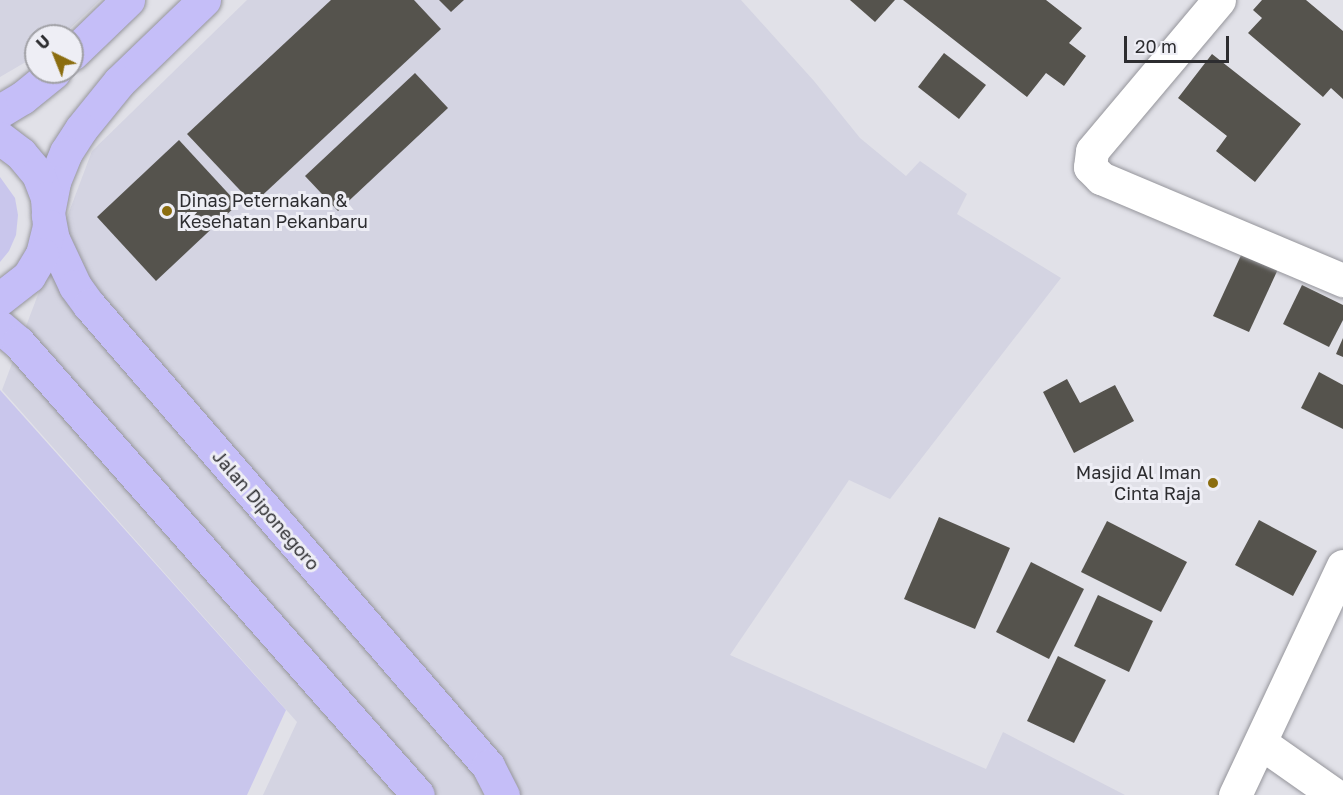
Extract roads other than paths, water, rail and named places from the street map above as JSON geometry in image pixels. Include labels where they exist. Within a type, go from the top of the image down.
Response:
[{"type":"main road","points":[[84,42],[128,0]]},
{"type":"main road","points":[[0,299],[29,276],[42,254],[49,226],[48,214],[54,182],[81,129],[119,82],[204,0]]},
{"type":"main road","points":[[0,111],[39,84]]},
{"type":"main road","name":"Jalan Diponegoro","points":[[0,138],[21,153],[38,174],[61,259],[75,286],[89,305],[488,766],[503,795]]},
{"type":"main road","points":[[0,327],[26,351],[418,795]]},
{"type":"street","points":[[1219,0],[1092,151],[1090,167],[1101,178],[1343,280]]},
{"type":"street","points":[[1235,795],[1343,566]]},
{"type":"street","points":[[1261,743],[1335,795]]},
{"type":"place","name":"Dinas Peternakan & Kesehatan Pekanbaru","points":[[167,211]]},
{"type":"place","name":"Masjid Al Iman Cinta Raja","points":[[1213,483]]}]
